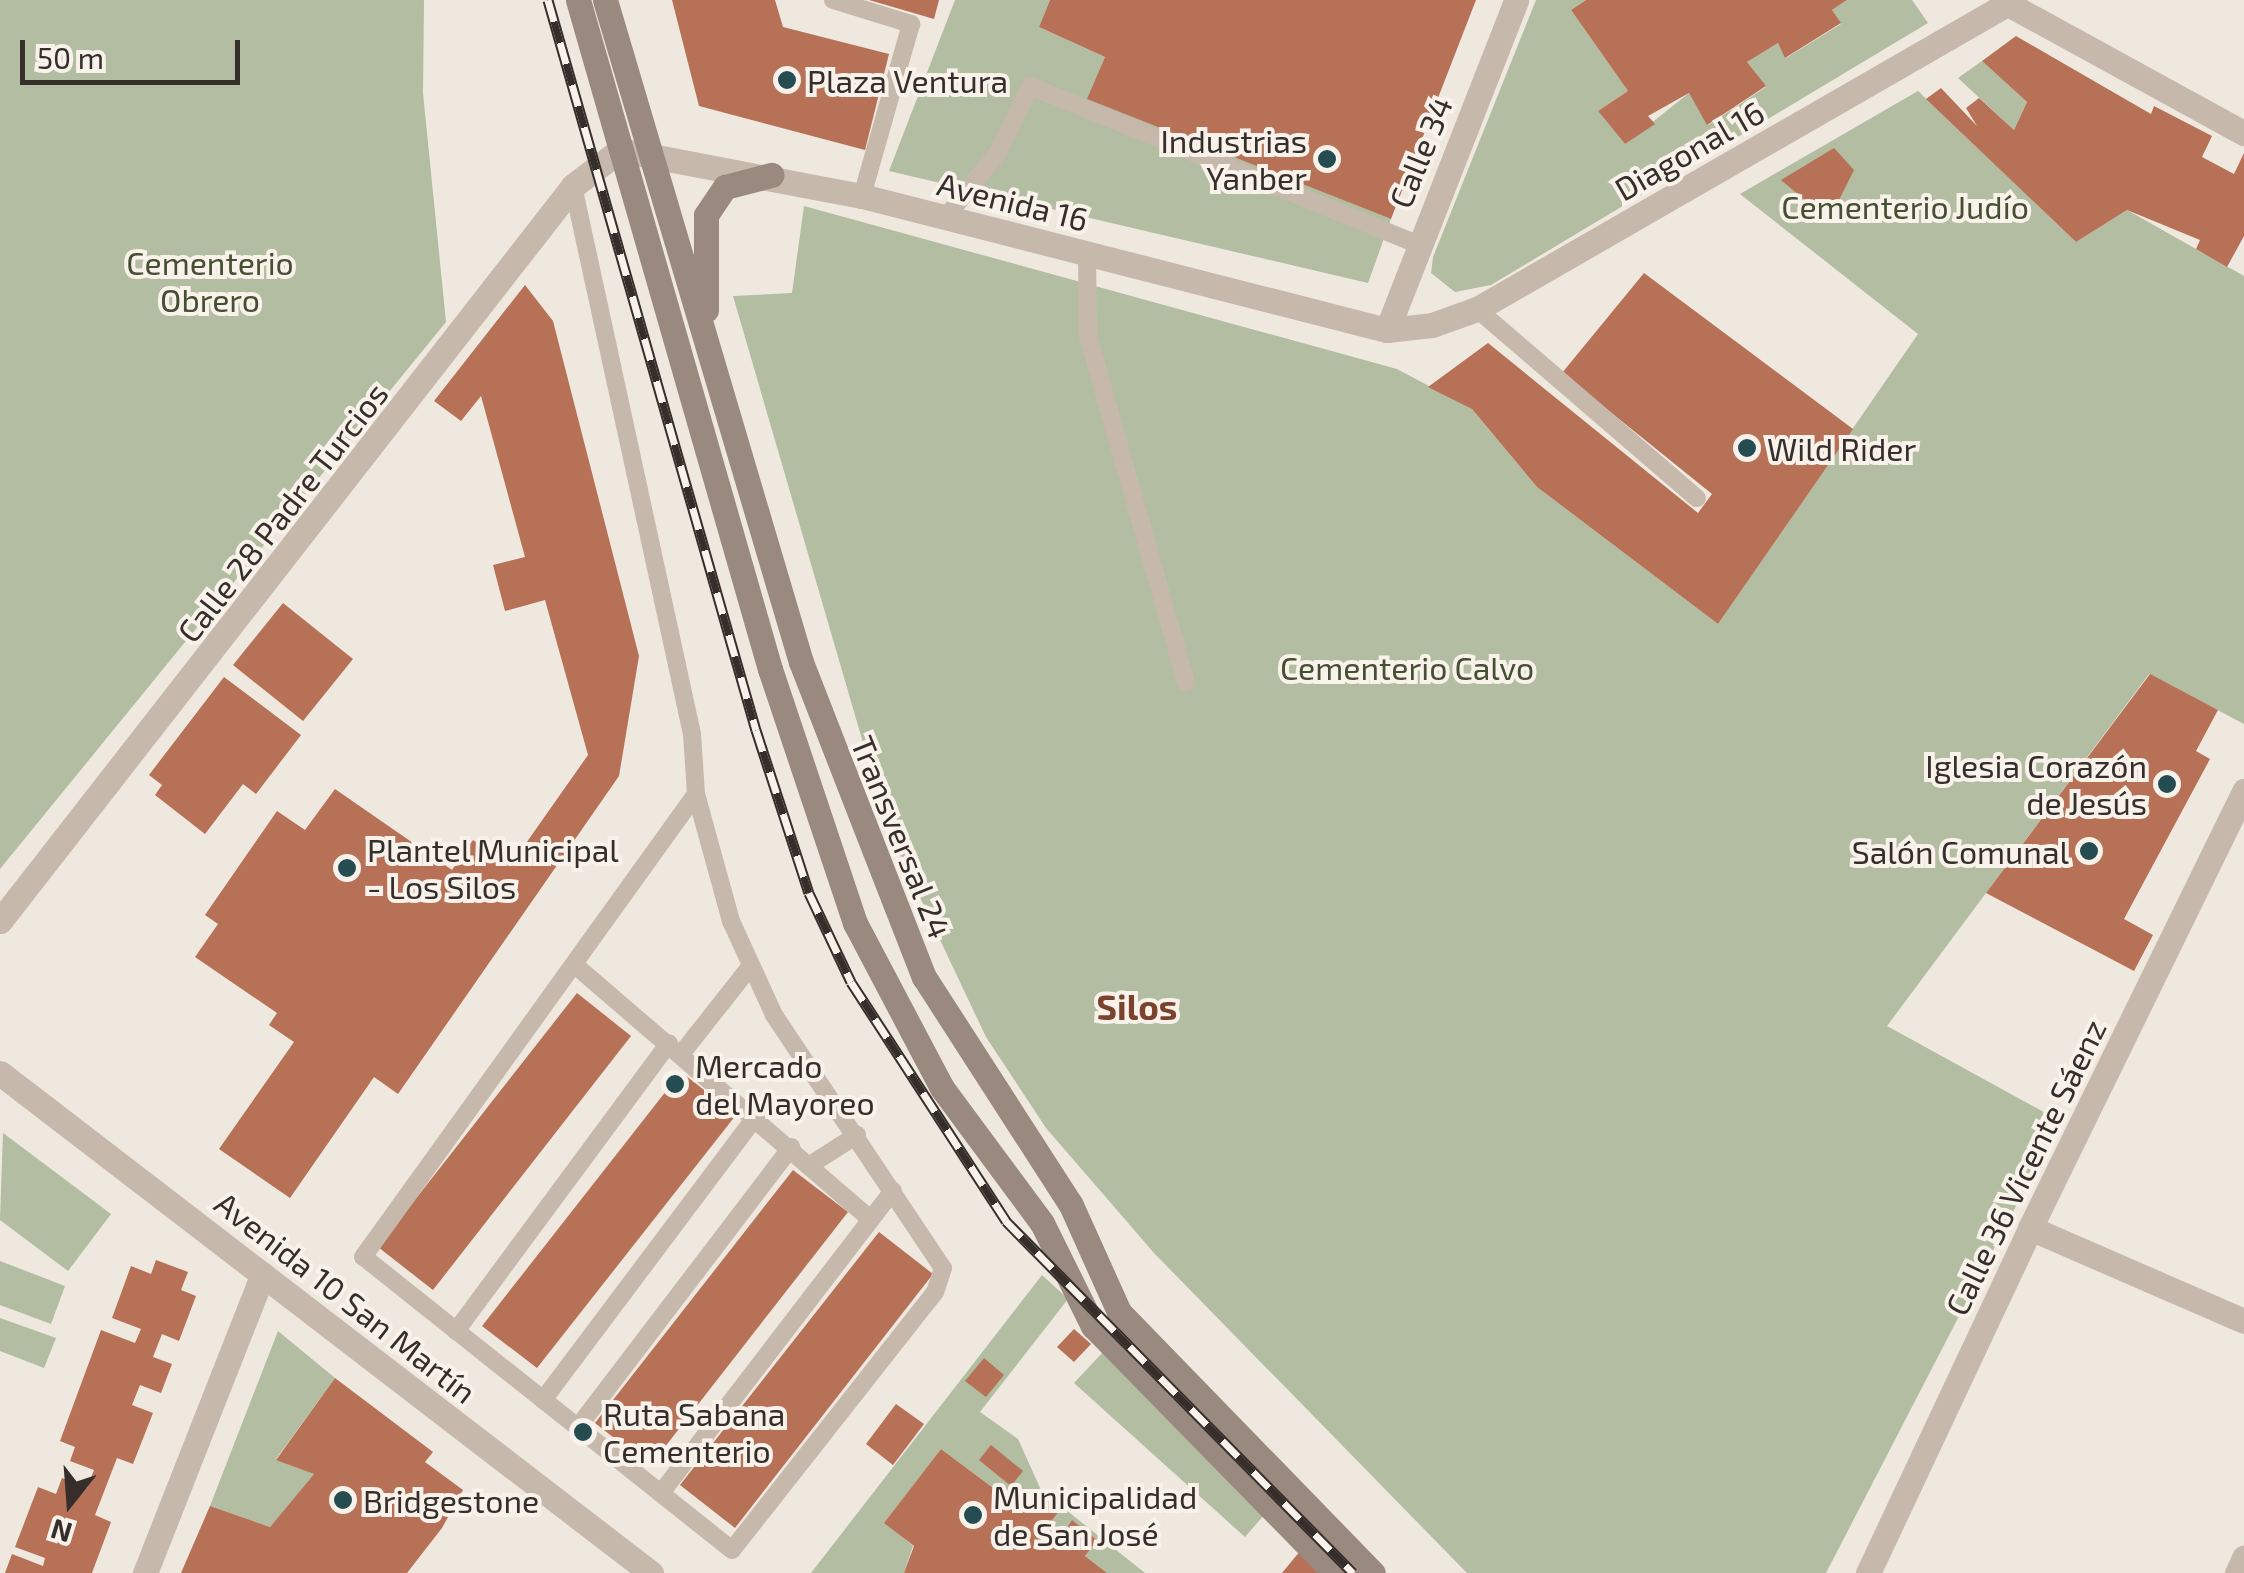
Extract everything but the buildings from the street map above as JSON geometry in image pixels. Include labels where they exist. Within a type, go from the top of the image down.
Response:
[{"type":"main road","name":"Transversal 24","points":[[578,0],[706,340],[800,662],[924,978],[1071,1205],[1112,1302],[1373,1573]]},
{"type":"main road","name":"Transversal 24","points":[[605,0],[633,150],[770,669],[855,923],[942,1088],[1042,1223],[1093,1326],[1335,1573]]},
{"type":"main road","points":[[706,340],[706,215],[725,187],[772,176]]},
{"type":"main road","points":[[770,669],[800,662]]},
{"type":"street","name":"Calle 34","points":[[1388,330],[1418,244],[1516,0]]},
{"type":"street","points":[[2011,2],[2244,133]]},
{"type":"street","name":"Diagonal 16","points":[[1388,330],[1477,309],[2011,2]]},
{"type":"street","name":"Avenida 16","points":[[633,150],[862,196],[1388,330]]},
{"type":"street","name":"Calle 28 Padre Turcios","points":[[0,921],[572,186],[633,150]]},
{"type":"street","name":"Calle 36 Vicente Sáenz","points":[[1868,1573],[2030,1228],[2244,791]]},
{"type":"street","name":"Avenida 10 San Martín","points":[[0,1073],[651,1573]]},
{"type":"street","points":[[2030,1228],[2244,1321]]},
{"type":"street","points":[[145,1573],[263,1274]]},
{"type":"street","points":[[2237,1573],[2244,1558]]},
{"type":"lane","points":[[832,0],[911,24],[862,196]]},
{"type":"lane","points":[[946,218],[999,151],[1030,86],[1418,244]]},
{"type":"lane","points":[[572,186],[692,734],[696,794],[750,967],[943,1268],[935,1292],[732,1550],[363,1257],[576,966],[696,794]]},
{"type":"lane","points":[[1086,252],[1088,336],[1186,682]]},
{"type":"lane","points":[[1477,309],[1697,498]]},
{"type":"lane","points":[[576,966],[756,1116],[871,1220]]},
{"type":"lane","points":[[456,1331],[675,1048],[750,967]]},
{"type":"lane","points":[[543,1400],[756,1116]]},
{"type":"lane","points":[[810,1164],[857,1135]]},
{"type":"lane","points":[[578,1428],[791,1148]]},
{"type":"lane","points":[[660,1493],[894,1191]]},
{"type":"green space","name":"Cementerio Obrero","points":[[0,0],[424,0],[423,93],[446,322],[0,869]]},
{"type":"green space","points":[[955,0],[1050,0],[1039,27],[1105,57],[1088,99],[1391,219],[1368,283],[889,171]]},
{"type":"green space","points":[[1536,0],[1586,0],[1571,10],[1628,91],[1598,111],[1625,144],[1689,93],[1708,125],[1766,87],[1747,62],[1778,43],[1786,58],[1841,24],[1832,10],[1847,0],[1912,0],[1928,23],[1491,285],[1455,292],[1431,273],[1433,257]]},
{"type":"green space","points":[[1982,61],[2027,102],[2014,130],[1958,78]]},
{"type":"green space","points":[[1918,91],[2076,242],[2127,210],[2244,276],[2244,724],[2149,674],[1887,1026],[2060,1121],[1826,1573],[1467,1573],[1154,1253],[1046,1128],[986,1037],[889,832],[733,296],[792,293],[804,206],[1397,369],[1472,409],[1537,487],[1718,624],[1918,334],[1740,194]]},
{"type":"green space","points":[[3,1133],[111,1214],[68,1271],[0,1220]]},
{"type":"green space","points":[[0,1261],[65,1286],[51,1324],[0,1305]]},
{"type":"green space","points":[[1042,1275],[1068,1299],[980,1412],[1018,1439],[1041,1490],[1145,1573],[1107,1573],[1085,1556],[1096,1539],[1073,1521],[1061,1538],[1046,1528],[1060,1510],[1034,1491],[1020,1508],[941,1449],[885,1522],[913,1546],[904,1573],[811,1573]]},
{"type":"green space","points":[[0,1318],[56,1338],[44,1368],[0,1351]]},
{"type":"green space","points":[[278,1331],[335,1378],[276,1459],[314,1474],[270,1527],[210,1506]]},
{"type":"green space","points":[[1106,1349],[1265,1514],[1245,1537],[1074,1383]]},
{"type":"railway","points":[[548,0],[756,730],[809,893],[851,982],[1006,1221],[1353,1573]]},
{"type":"place","name":"Plaza Ventura","points":[[787,80]]},
{"type":"place","name":"Industrias Yanber","points":[[1327,159]]},
{"type":"place","name":"Wild Rider","points":[[1747,448]]},
{"type":"place","name":"Iglesia Corazón de Jesús","points":[[2167,784]]},
{"type":"place","name":"Salón Comunal","points":[[2089,851]]},
{"type":"place","name":"Plantel Municipal - Los Silos","points":[[347,868]]},
{"type":"place","name":"Mercado del Mayoreo","points":[[675,1084]]},
{"type":"place","name":"Ruta Sabana Cementerio","points":[[583,1432]]},
{"type":"place","name":"Bridgestone","points":[[343,1500]]},
{"type":"place","name":"Municipalidad de San José","points":[[973,1515]]},
{"type":"district","name":"Silos","points":[[1137,1006]]},
{"type":"park label","name":"Cementerio Judío","points":[[1905,206]]},
{"type":"park label","name":"Cementerio Calvo","points":[[1407,667]]}]
